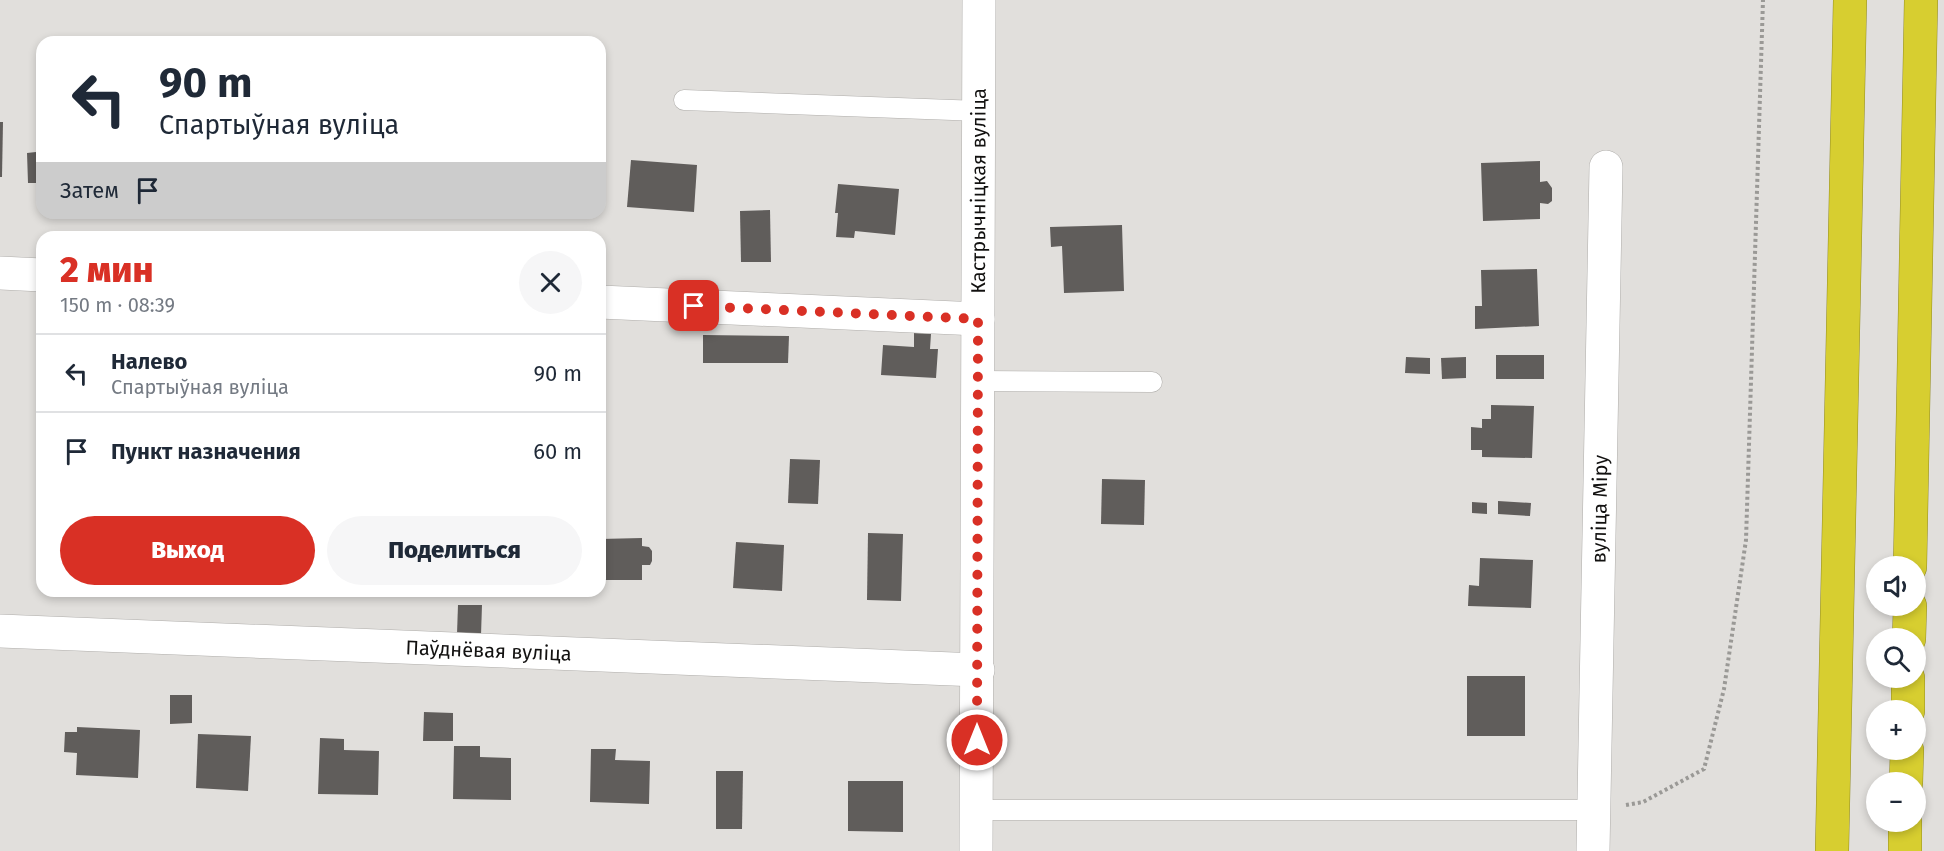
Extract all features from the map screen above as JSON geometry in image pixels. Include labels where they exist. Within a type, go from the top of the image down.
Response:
[{"type":"highway","points":[[1832,851],[1850,0]]},
{"type":"highway","points":[[1910,556],[1921,0]]},
{"type":"highway","points":[[1905,832],[1905,851]]},
{"type":"street","name":"Кастрычніцкая вуліца","points":[[976,851],[980,0]]},
{"type":"street","name":"вуліца Міру","points":[[1593,851],[1606,167]]},
{"type":"street","points":[[0,273],[36,275]]},
{"type":"street","points":[[606,302],[978,319]]},
{"type":"street","name":"Паўднёвая вуліца","points":[[0,631],[978,670]]},
{"type":"lane","points":[[684,100],[980,111]]},
{"type":"lane","points":[[977,381],[1152,382]]},
{"type":"lane","points":[[977,810],[1594,810]]},
{"type":"path","points":[[1594,810],[1643,802],[1704,769],[1724,689],[1746,540],[1763,0]]},
{"type":"building","points":[[0,122],[3,122],[2,177],[0,177]]},
{"type":"building","points":[[36,152],[36,183],[28,183],[27,153]]},
{"type":"building","points":[[631,160],[697,165],[694,212],[627,207]]},
{"type":"building","points":[[1540,161],[1540,182],[1547,181],[1552,188],[1552,201],[1548,204],[1540,203],[1540,219],[1483,221],[1481,163]]},
{"type":"building","points":[[838,184],[899,189],[895,235],[855,231],[854,238],[836,237],[838,213],[835,213]]},
{"type":"building","points":[[770,210],[771,262],[741,262],[740,211]]},
{"type":"building","points":[[1122,225],[1124,291],[1064,293],[1062,246],[1051,247],[1050,227]]},
{"type":"building","points":[[1537,269],[1539,326],[1475,329],[1475,306],[1482,306],[1481,270]]},
{"type":"building","points":[[914,333],[931,334],[930,349],[938,349],[936,378],[881,375],[883,345],[914,347]]},
{"type":"building","points":[[703,335],[789,336],[788,363],[703,363]]},
{"type":"building","points":[[1496,355],[1544,355],[1544,379],[1496,379]]},
{"type":"building","points":[[1406,357],[1430,358],[1430,374],[1405,373]]},
{"type":"building","points":[[1466,357],[1466,378],[1442,379],[1441,358]]},
{"type":"building","points":[[1491,405],[1534,406],[1532,458],[1482,457],[1482,450],[1471,450],[1471,427],[1482,428],[1482,419],[1491,419]]},
{"type":"building","points":[[790,459],[820,460],[818,504],[788,503]]},
{"type":"building","points":[[1102,479],[1145,480],[1144,525],[1101,524]]},
{"type":"building","points":[[1498,501],[1531,503],[1530,516],[1498,514]]},
{"type":"building","points":[[1472,502],[1487,503],[1487,514],[1472,513]]},
{"type":"building","points":[[868,533],[903,534],[901,601],[867,600]]},
{"type":"building","points":[[642,538],[642,546],[649,547],[652,551],[652,561],[650,565],[642,565],[642,580],[606,580],[606,539]]},
{"type":"building","points":[[736,542],[784,545],[782,591],[733,588]]},
{"type":"building","points":[[1480,558],[1533,560],[1531,608],[1468,606],[1469,585],[1479,586]]},
{"type":"building","points":[[458,605],[482,605],[481,635],[457,634]]},
{"type":"building","points":[[1467,676],[1525,676],[1525,736],[1467,736]]},
{"type":"building","points":[[170,695],[192,695],[192,723],[170,724]]},
{"type":"building","points":[[424,712],[453,713],[453,741],[423,741]]},
{"type":"building","points":[[77,727],[140,730],[138,778],[76,775],[77,753],[64,752],[65,732],[77,732]]},
{"type":"building","points":[[198,734],[251,736],[248,791],[196,788]]},
{"type":"building","points":[[320,738],[344,739],[344,750],[379,751],[378,795],[318,794]]},
{"type":"building","points":[[454,746],[480,746],[480,757],[511,758],[511,800],[453,799]]},
{"type":"building","points":[[591,749],[616,749],[615,760],[650,761],[649,804],[590,802]]},
{"type":"building","points":[[716,771],[743,771],[742,829],[716,829]]},
{"type":"building","points":[[848,781],[903,781],[903,832],[848,831]]},
{"type":"route","points":[[694,306],[978,319],[977,740]]}]
